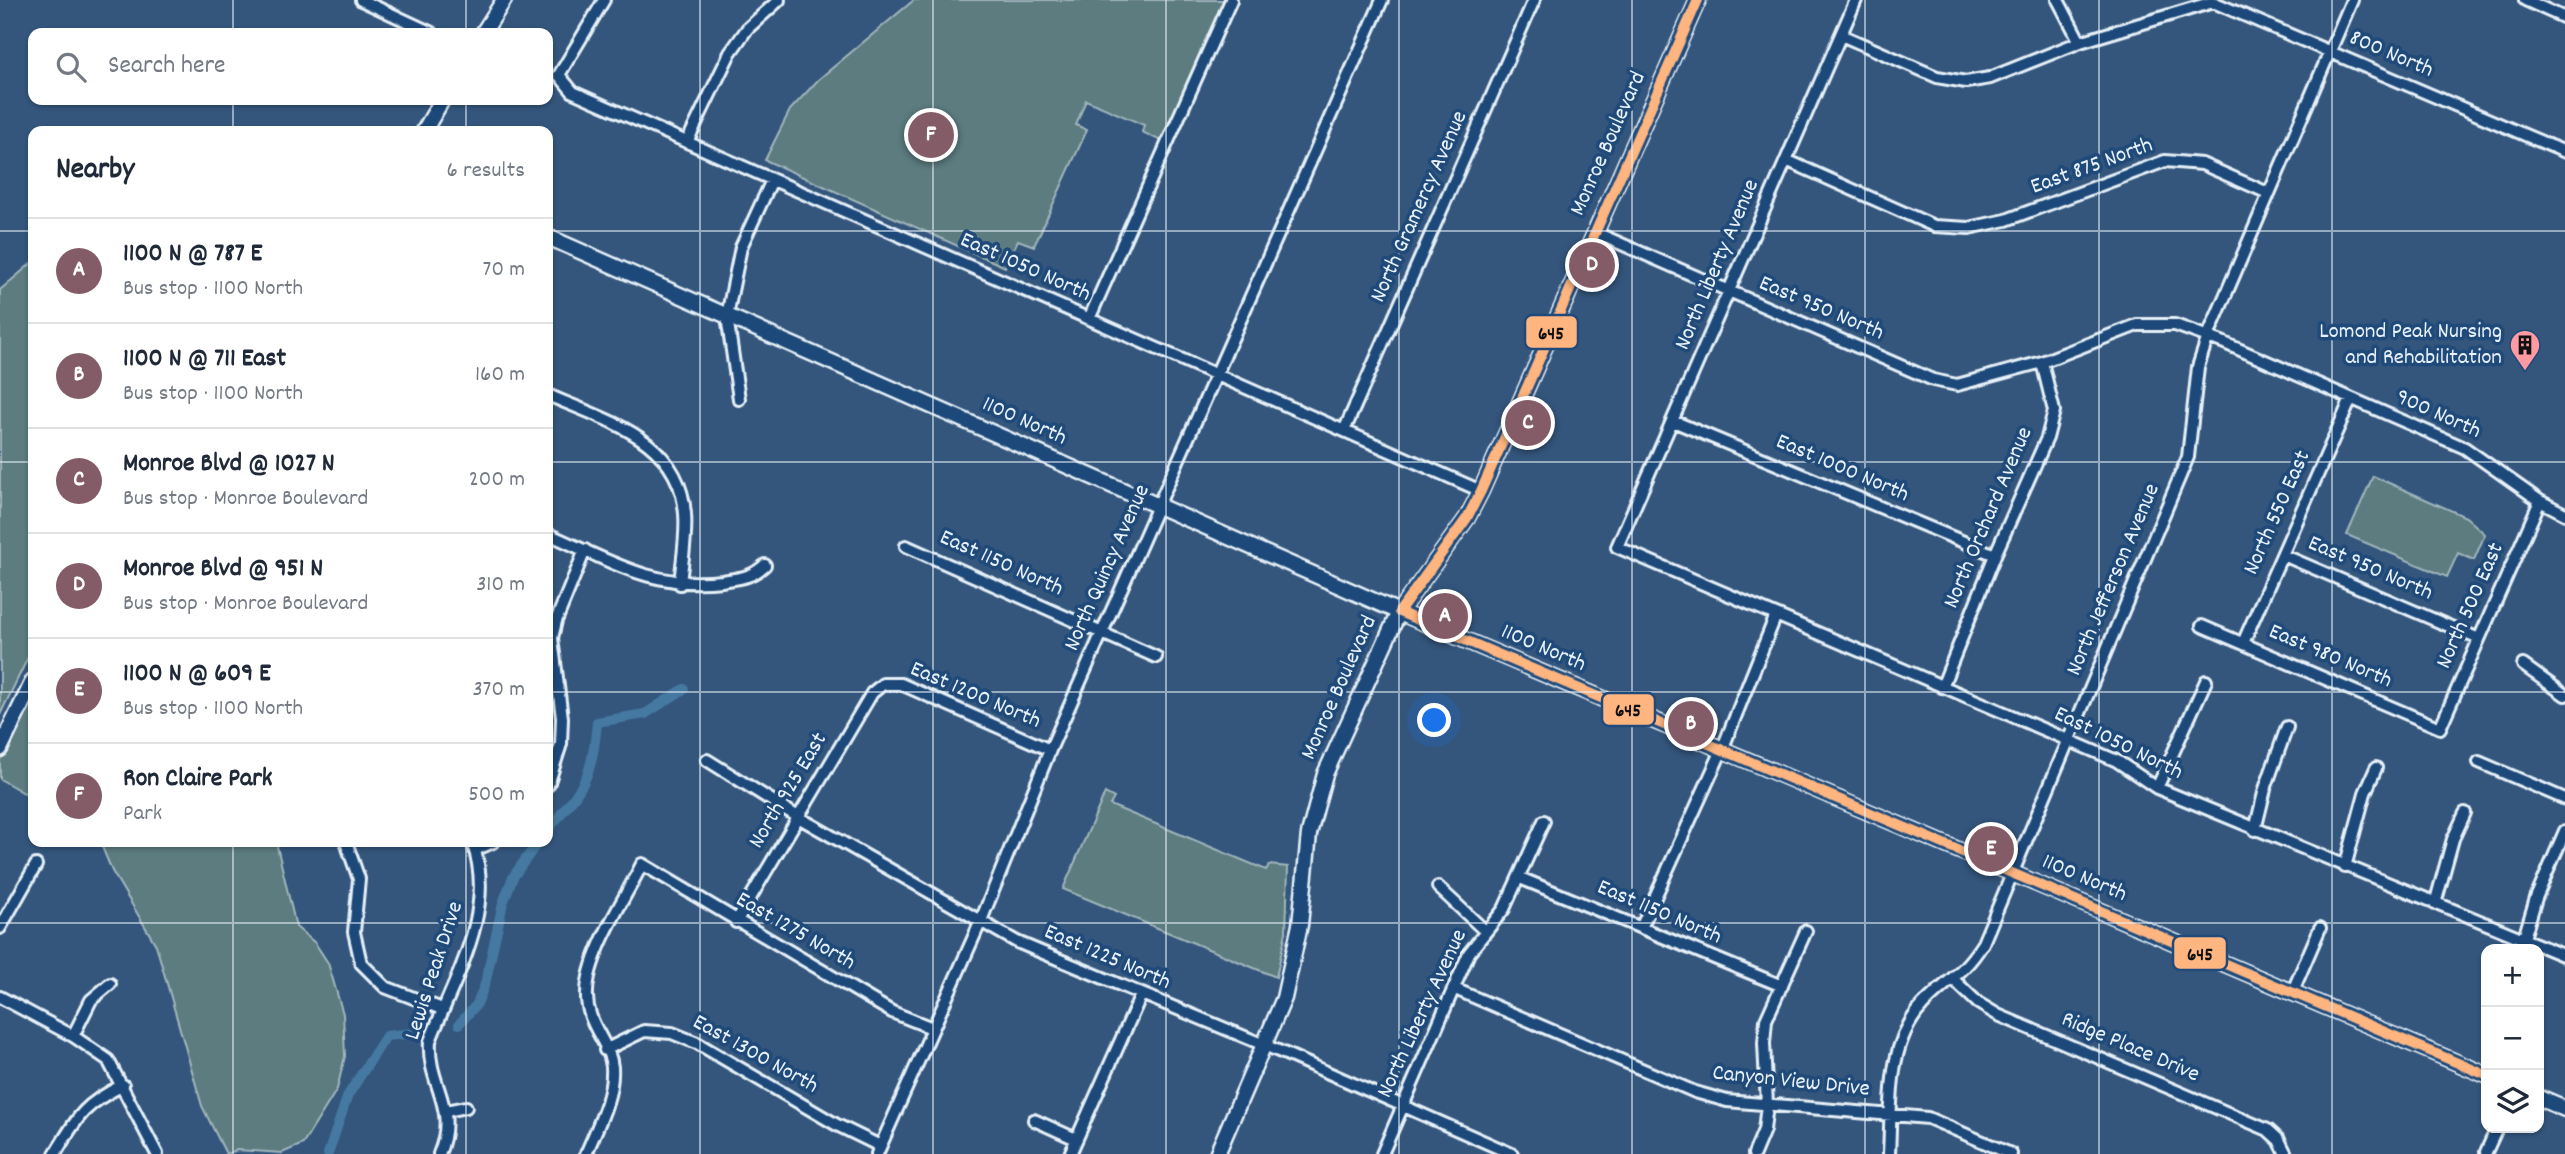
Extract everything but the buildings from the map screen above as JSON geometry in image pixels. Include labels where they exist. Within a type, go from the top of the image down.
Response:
[{"type":"street","points":[[361,0],[421,28]]},
{"type":"street","points":[[486,28],[504,0]]},
{"type":"street","name":"East 1050 North","points":[[604,0],[559,75],[573,92],[1481,491]]},
{"type":"street","points":[[687,142],[730,53],[747,29],[779,0]]},
{"type":"street","points":[[1089,319],[1231,0]]},
{"type":"street","name":"North Quincy Avenue","points":[[879,1150],[980,923],[1051,750],[1382,0]]},
{"type":"street","name":"North Gramercy Avenue","points":[[1344,431],[1534,0]]},
{"type":"street","name":"Monroe Boulevard","points":[[1217,1154],[1265,1046],[1293,965],[1309,834],[1325,774],[1399,612],[1467,519],[1481,491],[1698,0]]},
{"type":"street","name":"North Liberty Avenue","points":[[1617,547],[1856,0]]},
{"type":"street","points":[[2058,0],[2080,42]]},
{"type":"street","name":"North Jefferson Avenue","points":[[1889,1154],[1895,1056],[1901,1037],[1926,1002],[1954,980],[1983,943],[2188,457],[2198,367],[2208,337],[2352,0]]},
{"type":"street","points":[[2525,0],[2565,18]]},
{"type":"street","name":"800 North","points":[[1841,35],[1937,77],[1966,82],[1990,78],[2080,42],[2212,1],[2565,152]]},
{"type":"street","points":[[427,126],[439,105]]},
{"type":"street","name":"East 875 North","points":[[1786,160],[1934,226],[1969,228],[2006,220],[2165,161],[2202,164],[2268,193]]},
{"type":"street","points":[[739,399],[727,316],[741,247],[772,180]]},
{"type":"street","name":"East 950 North","points":[[1594,232],[1933,380],[1957,385]]},
{"type":"street","name":"1100 North","points":[[553,239],[1399,612],[2481,1073]]},
{"type":"street","name":"900 North","points":[[1957,385],[2042,362],[2137,325],[2175,325],[2465,448],[2490,463],[2540,501],[2565,514]]},
{"type":"street","name":"North Orchard Avenue","points":[[1942,687],[1995,555],[2047,438],[2054,411],[2042,362]]},
{"type":"street","points":[[553,397],[632,432],[650,443],[665,459],[684,501],[681,584]]},
{"type":"street","name":"North 550 East","points":[[2243,643],[2351,399]]},
{"type":"street","name":"East 1000 North","points":[[1673,421],[1995,555]]},
{"type":"street","name":"North 500 East","points":[[2440,727],[2540,501]]},
{"type":"street","points":[[553,536],[652,579],[681,584],[753,577],[765,565]]},
{"type":"street","name":"East 1150 North","points":[[906,545],[1156,657]]},
{"type":"street","name":"East 1050 North","points":[[1617,547],[2117,761],[2157,788],[2565,956]]},
{"type":"street","points":[[553,634],[585,550]]},
{"type":"street","name":"East 950 North","points":[[2283,555],[2479,639]]},
{"type":"street","points":[[1641,928],[1722,750],[1776,614]]},
{"type":"street","name":"East 980 North","points":[[2202,626],[2440,727]]},
{"type":"street","points":[[553,646],[562,718],[561,744],[553,769]]},
{"type":"street","points":[[2523,665],[2565,695]]},
{"type":"street","points":[[2157,788],[2206,681]]},
{"type":"street","name":"East 1200 North","points":[[883,684],[901,684],[1051,750]]},
{"type":"street","name":"North 925 East","points":[[736,922],[872,693],[883,684]]},
{"type":"street","points":[[0,749],[28,691]]},
{"type":"street","points":[[2255,830],[2265,789],[2287,727]]},
{"type":"street","name":"East 1225 North","points":[[707,760],[798,817],[1017,943],[1404,1105],[1512,1154]]},
{"type":"street","points":[[2479,762],[2565,799]]},
{"type":"street","points":[[2345,867],[2365,793],[2376,768]]},
{"type":"street","points":[[2435,904],[2453,839],[2465,813]]},
{"type":"street","name":"North Liberty Avenue","points":[[1382,1154],[1469,953],[1484,930],[1504,909],[1544,821]]},
{"type":"street","points":[[2524,938],[2536,898],[2565,831]]},
{"type":"street","points":[[348,847],[359,878],[354,932],[361,963],[385,987],[442,1009]]},
{"type":"street","name":"Lewis Peak Drive","points":[[439,1154],[446,1133],[446,1111],[429,1058],[430,1041],[474,929],[480,900],[473,847]]},
{"type":"street","name":"East 1275 North","points":[[605,1050],[588,1013],[587,990],[594,961],[642,864],[892,1012],[932,1028]]},
{"type":"street","points":[[0,928],[23,883],[36,865]]},
{"type":"street","name":"East 1150 North","points":[[1520,878],[1782,986]]},
{"type":"street","points":[[1438,887],[1484,930]]},
{"type":"street","points":[[2292,993],[2320,928]]},
{"type":"street","points":[[1754,1154],[1764,1130],[1767,1105],[1764,1043],[1766,1020],[1806,931]]},
{"type":"street","name":"Ridge Place Drive","points":[[1954,980],[1978,1003],[1997,1015],[2261,1126],[2279,1140],[2286,1154]]},
{"type":"street","points":[[73,1036],[91,1000],[110,984]]},
{"type":"street","name":"Canyon View Drive","points":[[1455,989],[1695,1092],[1727,1101],[1928,1118],[2011,1154]]},
{"type":"street","points":[[1070,1154],[1141,995]]},
{"type":"street","points":[[0,997],[73,1036],[108,1060],[157,1154]]},
{"type":"street","name":"East 1300 North","points":[[605,1050],[644,1031],[671,1033],[697,1043],[879,1150]]},
{"type":"street","points":[[586,1154],[609,1098],[612,1065],[605,1050]]},
{"type":"street","points":[[55,1154],[78,1116],[92,1101],[123,1085]]},
{"type":"street","points":[[2544,1100],[2565,1109]]},
{"type":"street","points":[[446,1111],[466,1107]]},
{"type":"street","points":[[1034,1120],[1076,1139]]},
{"type":"street","points":[[2486,1152],[2495,1133]]},
{"type":"green space","points":[[914,0],[1225,0],[1161,141],[1142,132],[1144,125],[1086,100],[1076,125],[1087,130],[1034,246],[1018,240],[1005,267],[765,160],[790,110],[819,79]]},
{"type":"green space","points":[[28,266],[28,657],[0,715],[0,290]]},
{"type":"green space","points":[[2373,476],[2466,517],[2485,534],[2474,560],[2458,553],[2447,577],[2347,535]]},
{"type":"green space","points":[[28,702],[28,792],[24,793],[0,779],[0,759]]},
{"type":"green space","points":[[1105,793],[1114,798],[1110,805],[1266,870],[1269,865],[1288,867],[1286,932],[1276,977],[1063,889]]},
{"type":"green space","points":[[102,847],[277,847],[296,927],[315,943],[328,963],[343,1014],[345,1056],[337,1089],[303,1144],[282,1153],[237,1150],[226,1154],[202,1106],[156,945],[112,871]]},
{"type":"waterway","points":[[553,824],[578,792],[589,770],[597,722],[645,714],[684,689]]},
{"type":"waterway","points":[[459,1024],[477,1004],[485,984],[503,903],[513,877],[534,847]]},
{"type":"waterway","points":[[328,1154],[348,1095],[386,1036],[414,1033]]},
{"type":"transit line","name":"645","points":[[1698,0],[1481,491],[1467,518],[1399,612],[2481,1073]]},
{"type":"place","name":"Ron Claire Park","points":[[931,135]]},
{"type":"place","name":"Monroe Blvd @ 951 N","points":[[1592,265]]},
{"type":"place","name":"Lomond Peak Nursing and Rehabilitation","points":[[2525,372]]},
{"type":"place","name":"Monroe Blvd @ 1027 N","points":[[1528,423]]},
{"type":"place","name":"1100 N @ 787 E","points":[[1445,616]]},
{"type":"place","name":"1100 N @ 711 East","points":[[1691,724]]},
{"type":"place","name":"1100 N @ 609 E","points":[[1991,849]]}]
